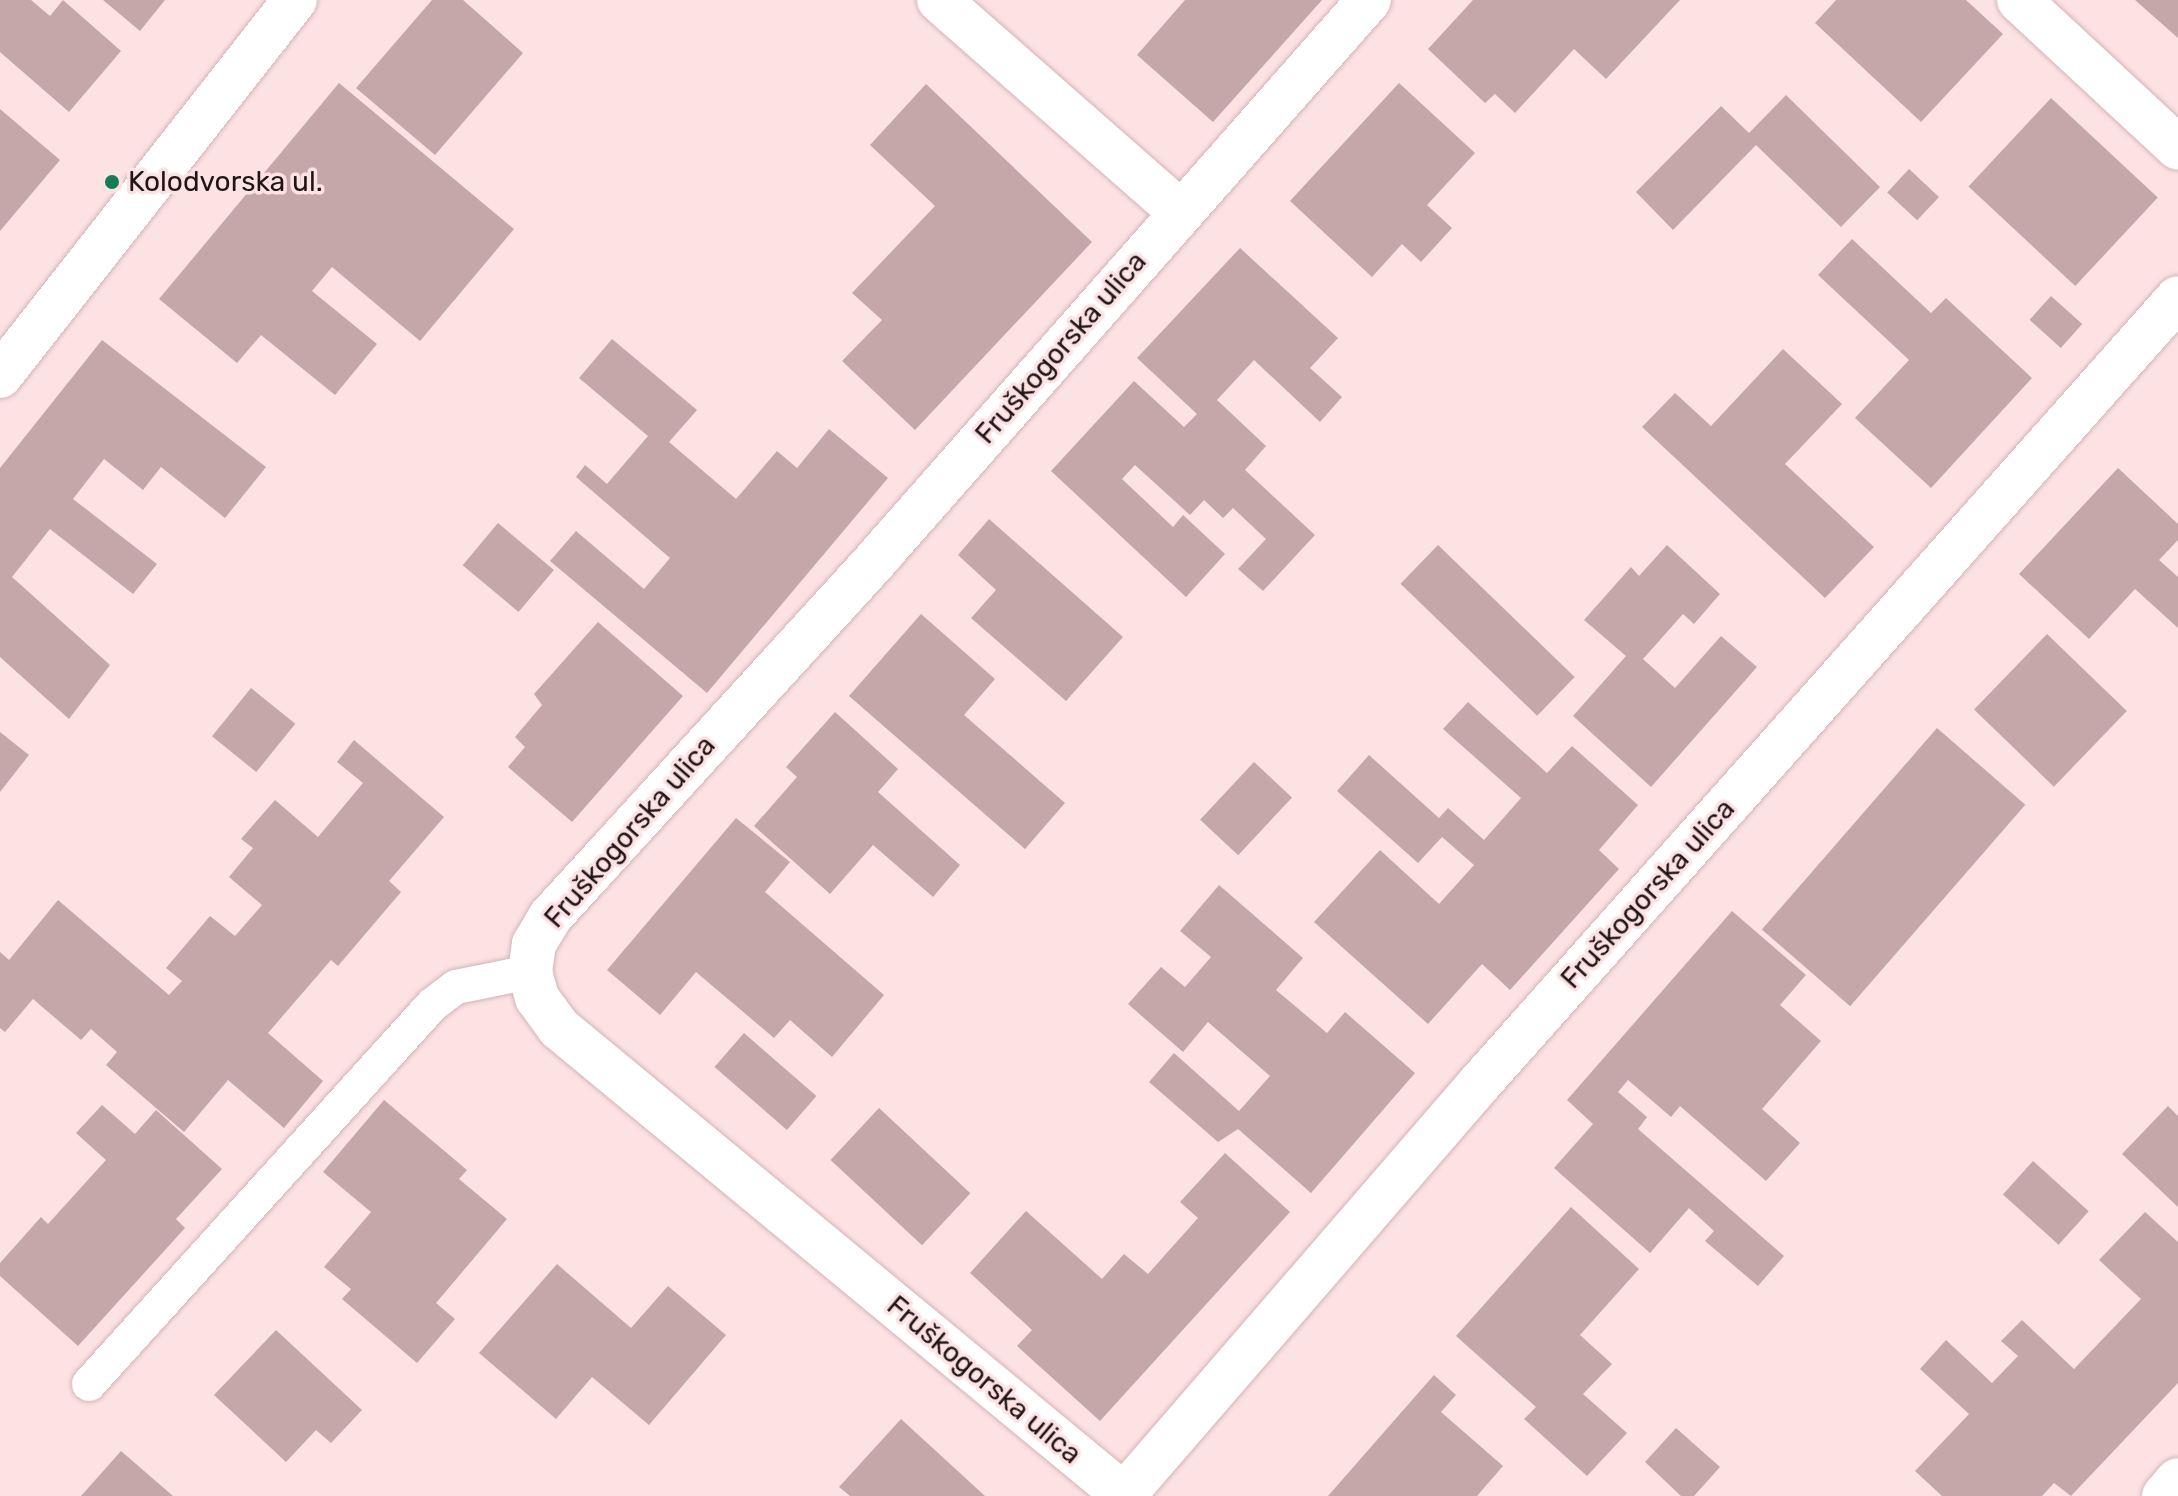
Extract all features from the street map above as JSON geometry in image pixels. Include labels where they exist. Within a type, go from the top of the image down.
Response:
[{"type":"street","points":[[0,376],[295,0]]},
{"type":"street","points":[[939,0],[1180,212]]},
{"type":"street","name":"Fruškogorska ulica","points":[[1369,0],[881,554],[550,917],[534,944],[530,972],[537,998],[559,1028],[1124,1496],[1480,1083],[2178,298]]},
{"type":"street","points":[[2019,0],[2178,148]]},
{"type":"street","points":[[2164,1496],[2178,1480]]},
{"type":"lane","points":[[89,1384],[432,1005],[456,987],[530,972]]},
{"type":"building","points":[[0,0],[31,0],[50,16],[63,0],[121,51],[69,112],[0,52]]},
{"type":"building","points":[[103,0],[165,0],[140,31]]},
{"type":"building","points":[[432,0],[463,0],[523,53],[435,155],[356,88]]},
{"type":"building","points":[[1185,0],[1322,0],[1213,122],[1137,55]]},
{"type":"building","points":[[1473,0],[1680,0],[1606,79],[1574,49],[1515,113],[1495,94],[1485,103],[1428,49]]},
{"type":"building","points":[[1836,0],[1966,0],[2003,34],[1921,122],[1815,23]]},
{"type":"building","points":[[2135,0],[2178,0],[2178,38]]},
{"type":"building","points":[[339,83],[514,229],[420,341],[332,267],[312,291],[377,344],[335,395],[261,335],[237,363],[159,299]]},
{"type":"building","points":[[1399,83],[1475,153],[1427,205],[1452,228],[1421,262],[1402,244],[1372,277],[1290,201]]},
{"type":"building","points":[[926,84],[1092,242],[915,430],[842,361],[882,320],[852,293],[935,206],[870,145]]},
{"type":"building","points":[[1786,95],[1880,187],[1841,227],[1756,145],[1673,230],[1636,192],[1721,106],[1749,133]]},
{"type":"building","points":[[2051,98],[2158,198],[2075,286],[1968,186]]},
{"type":"building","points":[[0,109],[60,160],[0,231]]},
{"type":"building","points":[[1909,169],[1939,197],[1917,220],[1887,192]]},
{"type":"building","points":[[1852,239],[1931,313],[1946,298],[2032,378],[1931,488],[1855,418],[1909,360],[1818,275]]},
{"type":"building","points":[[1240,248],[1338,338],[1310,368],[1342,397],[1320,422],[1254,360],[1217,400],[1266,446],[1245,470],[1315,535],[1263,591],[1238,569],[1266,539],[1233,508],[1223,518],[1204,500],[1190,515],[1135,465],[1122,479],[1173,527],[1183,515],[1225,554],[1186,597],[1051,471],[1134,381],[1184,427],[1197,414],[1137,358]]},
{"type":"building","points":[[2051,296],[2082,324],[2061,348],[2030,320]]},
{"type":"building","points":[[612,339],[697,410],[669,442],[736,499],[777,451],[797,468],[829,429],[888,478],[707,693],[550,561],[576,531],[644,589],[670,558],[576,477],[585,465],[607,484],[648,436],[579,378]]},
{"type":"building","points":[[102,340],[266,467],[225,518],[161,467],[143,490],[104,459],[73,499],[157,564],[133,594],[50,529],[12,577],[110,665],[69,719],[0,657],[0,468]]},
{"type":"building","points":[[1783,349],[1842,404],[1785,464],[1874,547],[1825,598],[1642,427],[1675,393],[1711,426]]},
{"type":"building","points":[[2118,468],[2178,524],[2178,540],[2159,560],[2178,577],[2178,628],[2135,589],[2089,639],[2019,574]]},
{"type":"building","points":[[989,519],[1123,637],[1066,701],[971,618],[996,590],[958,555]]},
{"type":"building","points":[[498,523],[554,570],[519,612],[463,565]]},
{"type":"building","points":[[1438,545],[1575,677],[1537,716],[1400,584]]},
{"type":"building","points":[[1667,545],[1720,594],[1694,624],[1683,614],[1643,659],[1675,688],[1721,636],[1757,667],[1651,787],[1573,716],[1626,656],[1584,620],[1631,567],[1639,576]]},
{"type":"building","points":[[921,614],[995,679],[964,715],[1065,803],[1025,849],[849,696]]},
{"type":"building","points":[[598,622],[683,696],[572,822],[508,767],[525,747],[515,737],[542,705],[534,694]]},
{"type":"building","points":[[2047,634],[2127,711],[2054,787],[1974,710]]},
{"type":"building","points":[[251,688],[295,724],[256,772],[212,736]]},
{"type":"building","points":[[1468,702],[1547,773],[1572,746],[1638,805],[1599,850],[1619,869],[1510,990],[1482,964],[1428,1024],[1314,922],[1380,850],[1439,904],[1474,865],[1442,837],[1418,863],[1337,791],[1369,755],[1439,818],[1448,808],[1484,840],[1521,798],[1443,729]]},
{"type":"building","points":[[835,712],[898,769],[878,792],[960,865],[933,897],[873,845],[830,894],[754,826],[797,777],[786,767]]},
{"type":"building","points":[[1937,728],[2025,805],[1850,1006],[1762,930]]},
{"type":"building","points":[[0,732],[29,755],[0,792]]},
{"type":"building","points":[[354,740],[444,817],[389,881],[401,892],[338,966],[331,960],[268,1033],[323,1081],[284,1128],[228,1080],[184,1132],[106,1065],[117,1052],[91,1029],[81,1040],[33,999],[5,1032],[0,1028],[0,952],[9,960],[58,900],[169,995],[182,981],[166,968],[210,916],[235,936],[262,905],[229,877],[253,848],[241,839],[275,800],[318,837],[363,783],[337,762]]},
{"type":"building","points":[[1254,762],[1292,797],[1238,855],[1200,820]]},
{"type":"building","points":[[736,818],[790,862],[765,892],[884,995],[832,1057],[790,1020],[774,1038],[696,972],[660,1015],[607,970]]},
{"type":"building","points":[[1219,885],[1303,958],[1276,990],[1327,1033],[1345,1012],[1415,1073],[1311,1193],[1238,1129],[1218,1142],[1149,1082],[1174,1053],[1239,1111],[1270,1076],[1208,1022],[1183,1052],[1128,1004],[1161,967],[1185,987],[1211,957],[1180,931]]},
{"type":"building","points":[[1732,911],[1806,975],[1780,1005],[1821,1041],[1762,1109],[1800,1143],[1766,1181],[1680,1106],[1671,1117],[1628,1080],[1618,1092],[1647,1117],[1638,1129],[1784,1256],[1758,1286],[1705,1241],[1714,1231],[1689,1208],[1650,1253],[1554,1168],[1593,1124],[1567,1100]]},
{"type":"building","points":[[744,1033],[816,1096],[787,1130],[714,1067]]},
{"type":"building","points":[[384,1100],[467,1170],[459,1179],[507,1219],[436,1303],[455,1319],[417,1363],[342,1299],[351,1289],[324,1267],[371,1212],[323,1172]]},
{"type":"building","points":[[102,1105],[135,1134],[156,1110],[222,1169],[176,1219],[185,1228],[78,1346],[0,1276],[0,1263],[41,1217],[48,1224],[106,1160],[76,1133]]},
{"type":"building","points":[[2168,1106],[2178,1116],[2178,1207],[2122,1154]]},
{"type":"building","points":[[879,1108],[970,1193],[922,1245],[831,1160]]},
{"type":"building","points":[[1225,1153],[1290,1212],[1100,1421],[1017,1346],[1032,1330],[970,1273],[1026,1211],[1102,1279],[1124,1254],[1148,1274],[1198,1218],[1180,1202]]},
{"type":"building","points":[[2033,1161],[2089,1211],[2059,1245],[2003,1194]]},
{"type":"building","points":[[1571,1207],[1639,1269],[1580,1335],[1612,1364],[1583,1394],[1627,1433],[1587,1476],[1524,1419],[1536,1407],[1456,1336]]},
{"type":"building","points":[[2145,1212],[2178,1242],[2178,1383],[2071,1496],[2054,1483],[2042,1496],[1942,1496],[1915,1471],[1969,1414],[1920,1369],[1946,1340],[1992,1383],[2018,1356],[2001,1341],[2022,1320],[2074,1369],[2141,1299],[2099,1260]]},
{"type":"building","points":[[557,1264],[631,1328],[668,1286],[726,1335],[649,1425],[592,1377],[556,1419],[479,1353]]},
{"type":"building","points":[[276,1330],[362,1410],[331,1443],[316,1430],[286,1462],[214,1395]]},
{"type":"building","points":[[1434,1375],[1456,1395],[1441,1412],[1503,1466],[1477,1496],[1328,1496]]},
{"type":"building","points":[[901,1419],[985,1496],[850,1496],[839,1487]]},
{"type":"building","points":[[1676,1428],[1720,1467],[1694,1496],[1681,1496],[1645,1462]]},
{"type":"building","points":[[121,1451],[173,1496],[81,1496]]},
{"type":"place","name":"Kolodvorska ul.","points":[[112,182]]}]
